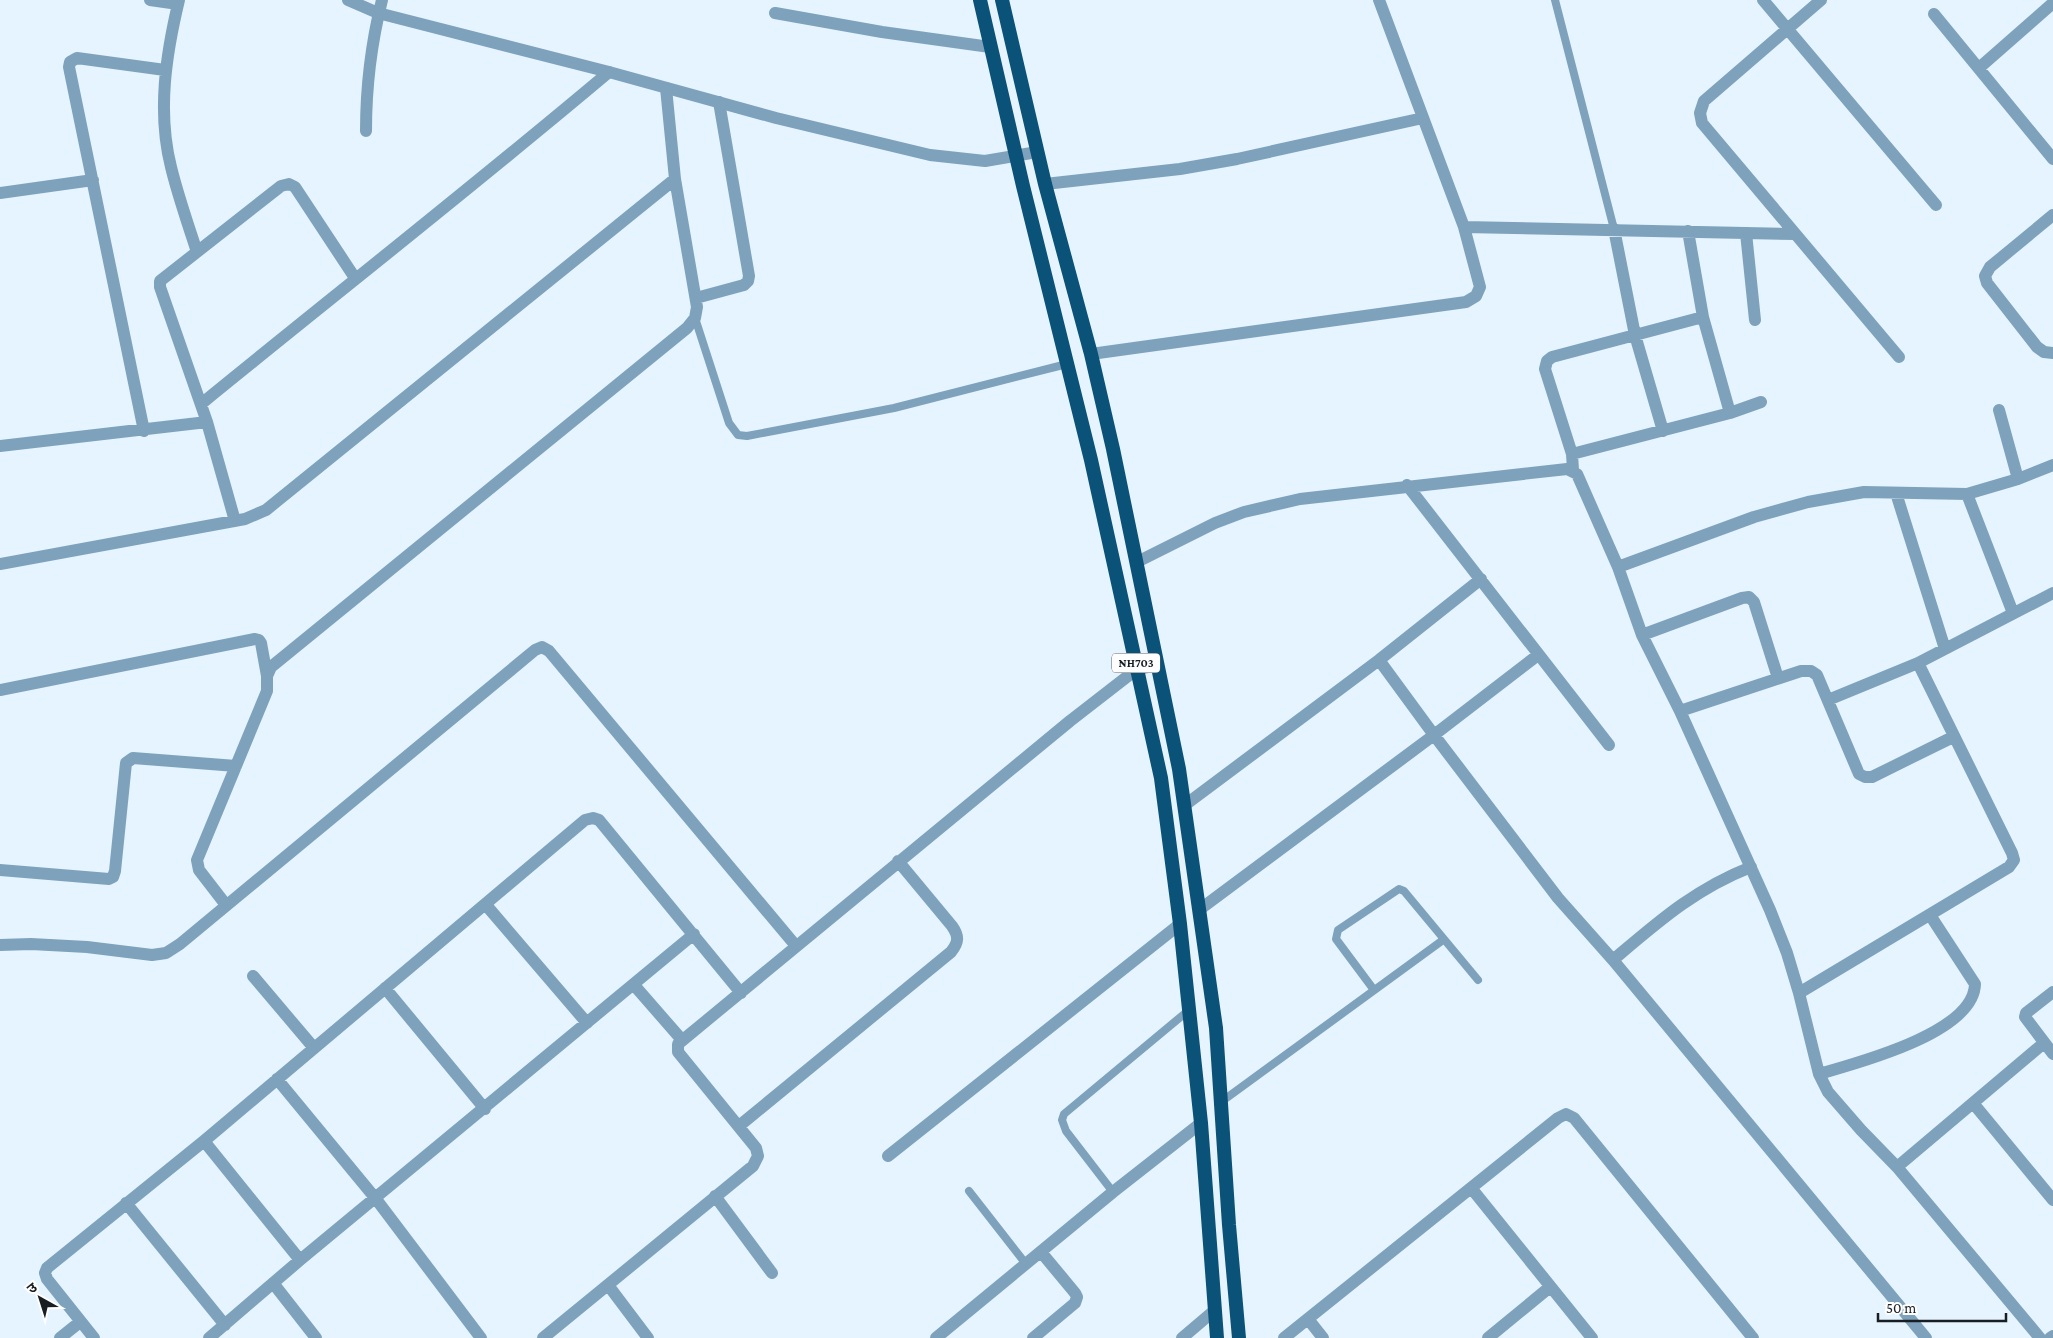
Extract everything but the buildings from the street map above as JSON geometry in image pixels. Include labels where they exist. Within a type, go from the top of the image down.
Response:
[{"type":"highway","name":"NH703","points":[[980,0],[1016,156],[1091,460],[1161,778],[1180,924],[1201,1123],[1217,1338]]},
{"type":"highway","name":"NH703","points":[[1002,0],[1045,184],[1091,354],[1137,562],[1179,769],[1216,1028],[1228,1225],[1239,1338]]},
{"type":"street","points":[[150,0],[179,2],[165,70],[164,117],[170,166],[197,252]]},
{"type":"street","points":[[348,0],[378,13],[930,155],[978,161],[1037,152]]},
{"type":"street","points":[[366,131],[366,94],[370,55],[382,0]]},
{"type":"street","points":[[1091,354],[1466,302],[1476,296],[1480,287],[1464,227],[1379,0]]},
{"type":"street","points":[[1763,0],[1936,205]]},
{"type":"street","points":[[1821,0],[1704,101],[1700,113],[1702,123],[1899,357]]},
{"type":"street","points":[[1979,68],[2053,3]]},
{"type":"street","points":[[775,13],[882,32],[990,47]]},
{"type":"street","points":[[1934,14],[2053,159]]},
{"type":"street","points":[[144,431],[69,67],[70,62],[77,58],[165,70]]},
{"type":"street","points":[[201,404],[355,278],[502,162],[609,72]]},
{"type":"street","points":[[267,676],[271,668],[687,328],[695,318],[696,298],[676,179],[666,88]]},
{"type":"street","points":[[696,298],[744,285],[748,281],[749,276],[719,102]]},
{"type":"street","points":[[1045,184],[1180,169],[1237,160],[1423,118]]},
{"type":"street","points":[[0,564],[246,519],[266,510],[676,179]]},
{"type":"street","points":[[0,193],[93,180]]},
{"type":"street","points":[[235,521],[207,422],[160,287],[160,281],[281,186],[288,184],[296,187],[355,278]]},
{"type":"street","points":[[2053,215],[1990,267],[1985,276],[1987,283],[2037,347],[2044,352],[2053,353]]},
{"type":"street","points":[[1464,227],[1795,234]]},
{"type":"street","points":[[1614,229],[1635,335],[1662,431]]},
{"type":"street","points":[[1688,231],[1703,318],[1730,413]]},
{"type":"street","points":[[1746,233],[1755,320]]},
{"type":"street","points":[[1573,470],[1572,454],[1545,369],[1547,361],[1552,357],[1703,318]]},
{"type":"street","points":[[1572,454],[1730,413],[1761,402]]},
{"type":"street","points":[[1999,410],[2018,479]]},
{"type":"street","points":[[0,446],[144,431],[207,422]]},
{"type":"street","points":[[1618,567],[1763,514],[1808,502],[1864,492],[1968,494],[2018,479],[2053,465]]},
{"type":"street","points":[[1137,562],[1215,523],[1244,512],[1300,499],[1407,485],[1567,469],[1573,470],[1577,474],[1618,567],[1642,636],[1680,711],[1751,867],[1787,953],[1819,1074],[1828,1092],[1843,1112],[1897,1167],[2040,1338]]},
{"type":"street","points":[[1407,485],[1609,745]]},
{"type":"street","points":[[1896,493],[1945,649]]},
{"type":"street","points":[[1968,494],[2014,613]]},
{"type":"street","points":[[1184,805],[1379,660],[1481,579]]},
{"type":"street","points":[[1828,700],[1918,663],[2053,593]]},
{"type":"street","points":[[1642,636],[1749,597],[1754,602],[1778,678]]},
{"type":"street","points":[[0,690],[255,639],[259,640],[267,676],[267,691],[197,865],[226,905]]},
{"type":"street","points":[[0,945],[40,944],[87,947],[152,955],[166,953],[535,650],[542,647],[549,651],[796,946]]},
{"type":"street","points":[[1199,910],[1434,735],[1538,654]]},
{"type":"street","points":[[1379,660],[1558,898],[1613,960],[1926,1338]]},
{"type":"street","points":[[1799,993],[2009,867],[2014,860],[1918,663]]},
{"type":"street","points":[[543,1338],[752,1166],[758,1156],[756,1148],[678,1052],[678,1044],[1070,720],[1137,669],[1158,664]]},
{"type":"street","points":[[1680,711],[1778,678],[1811,670],[1817,675],[1859,774],[1865,777],[1872,777],[1953,737]]},
{"type":"street","points":[[0,870],[109,879],[113,877],[115,871],[126,763],[129,760],[133,758],[236,766]]},
{"type":"street","points":[[94,1338],[47,1279],[45,1273],[47,1268],[204,1141],[585,820],[593,818],[599,820],[742,992]]},
{"type":"street","points":[[739,1126],[955,947],[958,940],[957,933],[898,861]]},
{"type":"street","points":[[1613,960],[1662,918],[1696,894],[1724,878],[1751,867]]},
{"type":"street","points":[[486,905],[587,1023]]},
{"type":"street","points":[[1819,1074],[1888,1053],[1909,1044],[1937,1030],[1953,1018],[1971,1000],[1975,994],[1975,984],[1930,915]]},
{"type":"street","points":[[888,1156],[1180,924]]},
{"type":"street","points":[[210,1338],[272,1283],[485,1109],[694,934]]},
{"type":"street","points":[[253,976],[314,1048]]},
{"type":"street","points":[[634,985],[682,1040]]},
{"type":"street","points":[[385,988],[485,1109]]},
{"type":"street","points":[[2053,992],[2026,1013],[2025,1017],[2053,1054]]},
{"type":"street","points":[[1897,1167],[2044,1043]]},
{"type":"street","points":[[277,1079],[376,1199],[482,1338]]},
{"type":"street","points":[[1973,1103],[2053,1200]]},
{"type":"street","points":[[1284,1338],[1472,1189],[1558,1118],[1566,1114],[1574,1118],[1753,1338]]},
{"type":"street","points":[[936,1338],[1113,1192],[1201,1123]]},
{"type":"street","points":[[204,1141],[300,1260]]},
{"type":"street","points":[[1472,1189],[1592,1338]]},
{"type":"street","points":[[715,1196],[772,1273]]},
{"type":"street","points":[[126,1203],[225,1325]]},
{"type":"street","points":[[1033,1338],[1075,1303],[1077,1297],[1040,1252]]},
{"type":"street","points":[[272,1283],[316,1338]]},
{"type":"street","points":[[608,1285],[648,1338]]},
{"type":"street","points":[[1488,1338],[1550,1287]]},
{"type":"street","points":[[1182,1338],[1215,1310]]},
{"type":"street","points":[[1308,1319],[1323,1338]]},
{"type":"street","points":[[60,1338],[80,1322]]},
{"type":"lane","points":[[1555,0],[1614,229]]},
{"type":"lane","points":[[695,318],[728,423],[738,435],[747,436],[894,408],[1067,364]]},
{"type":"lane","points":[[1374,990],[1336,939],[1338,930],[1399,889],[1404,892],[1478,980]]},
{"type":"lane","points":[[1221,1102],[1443,940]]},
{"type":"lane","points":[[1113,1192],[1066,1131],[1063,1125],[1064,1114],[1189,1010]]},
{"type":"lane","points":[[969,1191],[1026,1264]]}]
